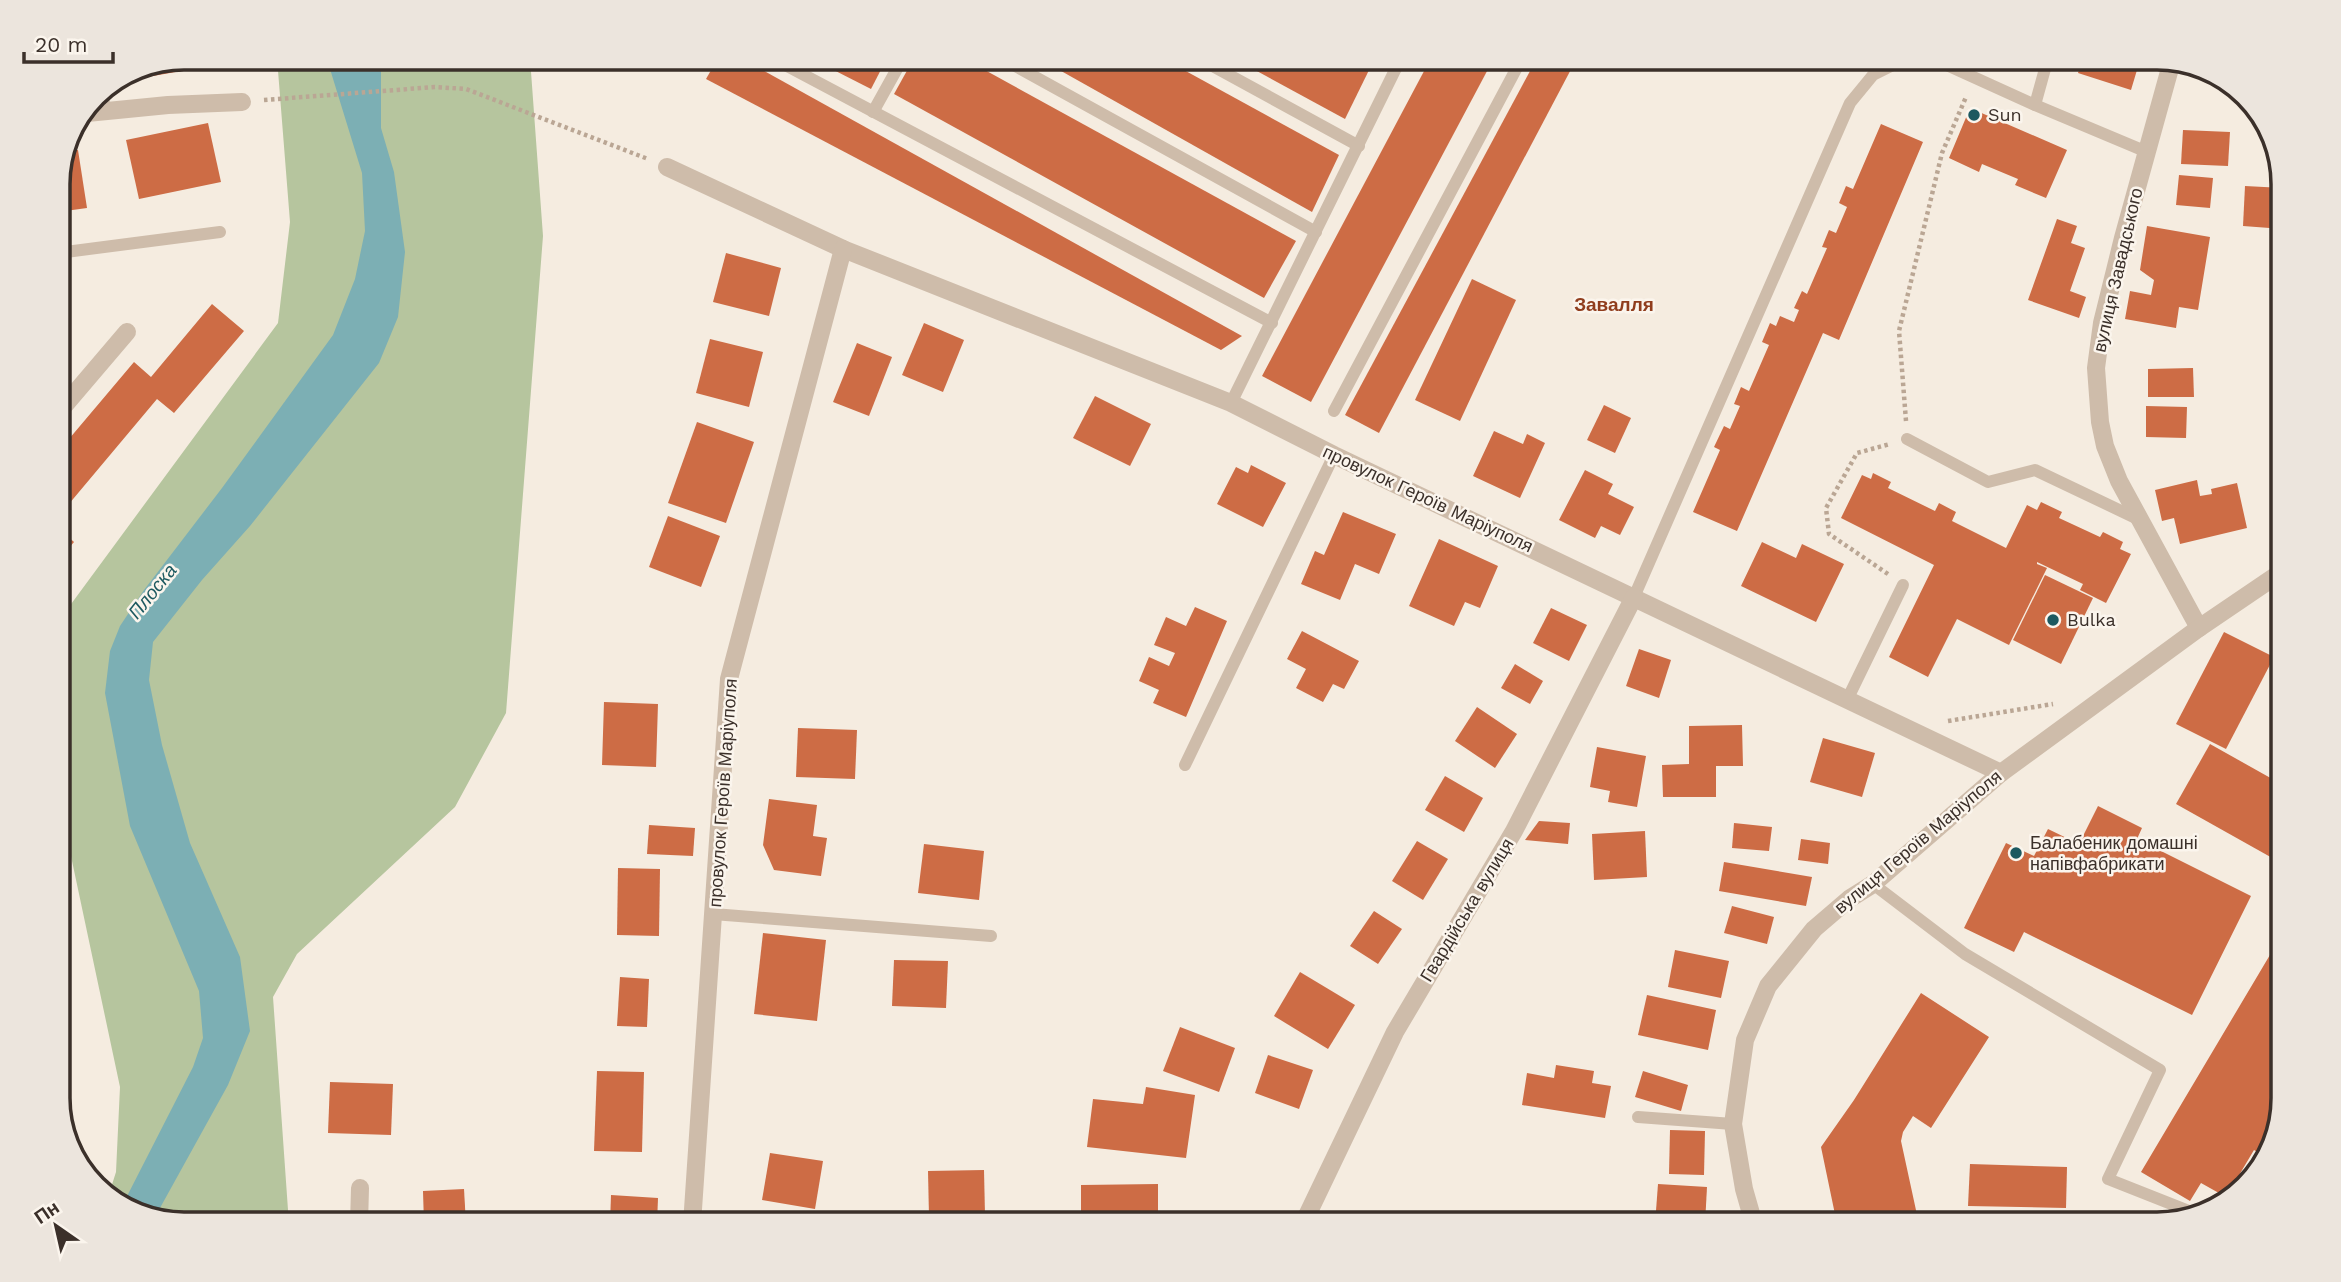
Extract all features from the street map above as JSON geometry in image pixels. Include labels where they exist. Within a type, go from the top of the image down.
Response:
[{"type":"street","name":"вулиця Завадського","points":[[2169,71],[2102,323],[2095,368],[2105,446],[2119,481],[2199,628]]},
{"type":"street","points":[[96,111],[242,102]]},
{"type":"street","name":"провулок Героїв Маріуполя","points":[[667,167],[843,249],[1231,403],[1334,455],[2001,773]]},
{"type":"street","name":"провулок Героїв Маріуполя","points":[[693,1212],[729,679],[843,249]]},
{"type":"street","points":[[70,399],[128,332]]},
{"type":"street","name":"вулиця Героїв Маріуполя","points":[[1751,1212],[1733,1125],[1745,1040],[1768,986],[1814,929],[1849,899],[1872,884],[2001,773],[2199,628],[2271,579]]},
{"type":"street","name":"Гвардійська вулиця","points":[[1309,1212],[1395,1032],[1514,831],[1634,597]]},
{"type":"street","points":[[359,1188],[359,1212]]},
{"type":"lane","points":[[805,70],[873,112],[1272,323]]},
{"type":"lane","points":[[873,112],[896,70]]},
{"type":"lane","points":[[1023,70],[1316,232]]},
{"type":"lane","points":[[1220,70],[1359,146]]},
{"type":"lane","points":[[1231,403],[1394,70]]},
{"type":"lane","points":[[1334,411],[1516,70]]},
{"type":"lane","points":[[1634,597],[1850,103],[1873,75],[1883,70]]},
{"type":"lane","points":[[1958,70],[2147,152]]},
{"type":"lane","points":[[2035,105],[2045,70]]},
{"type":"lane","points":[[104,102],[105,110]]},
{"type":"lane","points":[[70,251],[219,232]]},
{"type":"lane","points":[[1907,439],[1988,482],[2035,470],[2140,520]]},
{"type":"lane","points":[[1185,765],[1334,455]]},
{"type":"lane","points":[[1847,700],[1903,584]]},
{"type":"lane","points":[[1872,884],[1965,954],[2160,1070],[2108,1179],[2183,1209]]},
{"type":"lane","points":[[713,914],[991,936]]},
{"type":"lane","points":[[1639,1117],[1733,1125]]},
{"type":"path","points":[[1903,584],[1829,534],[1826,508],[1857,453],[1907,439],[1899,331],[1942,153],[1974,77]]},
{"type":"path","points":[[242,102],[435,86],[466,89],[667,167]]},
{"type":"path","points":[[1906,727],[2055,704]]},
{"type":"green space","points":[[278,70],[531,70],[543,236],[506,713],[455,807],[297,954],[273,997],[288,1212],[169,1211],[134,1200],[112,1186],[116,1172],[120,1087],[70,852],[70,605],[278,323],[290,222]]},
{"type":"water","name":"Плоска","points":[[330,70],[381,70],[381,128],[394,172],[405,252],[398,317],[379,363],[250,526],[202,580],[153,642],[149,680],[162,745],[190,843],[240,957],[250,1031],[228,1085],[159,1209],[127,1196],[193,1067],[203,1038],[199,991],[130,826],[105,693],[110,651],[120,626],[144,590],[333,335],[355,279],[365,231],[362,173]]},
{"type":"building","points":[[187,70],[145,77],[162,72]]},
{"type":"building","points":[[711,70],[763,70],[1242,336],[1221,350],[706,79]]},
{"type":"building","points":[[834,70],[881,70],[871,89]]},
{"type":"building","points":[[907,70],[985,70],[1296,241],[1264,298],[894,94]]},
{"type":"building","points":[[1059,70],[1184,70],[1339,155],[1312,212]]},
{"type":"building","points":[[1255,70],[1369,70],[1345,119]]},
{"type":"building","points":[[1425,70],[1488,70],[1311,402],[1262,376]]},
{"type":"building","points":[[1531,70],[1571,70],[1379,433],[1345,415]]},
{"type":"building","points":[[2079,70],[2137,70],[2131,90],[2078,73]]},
{"type":"building","points":[[1970,108],[2067,150],[2046,198],[2015,185],[2018,179],[1982,164],[1979,172],[1949,158]]},
{"type":"building","points":[[208,123],[221,182],[139,199],[126,140]]},
{"type":"building","points":[[1881,124],[1923,142],[1839,340],[1823,333],[1737,531],[1693,512],[1720,450],[1714,447],[1724,426],[1730,429],[1740,406],[1734,404],[1741,387],[1749,391],[1769,345],[1762,342],[1770,323],[1776,326],[1780,316],[1794,322],[1799,310],[1794,308],[1802,291],[1807,294],[1827,248],[1822,247],[1829,230],[1836,233],[1847,207],[1839,203],[1846,186],[1853,189]]},
{"type":"building","points":[[2183,130],[2230,132],[2228,166],[2181,164]]},
{"type":"building","points":[[78,150],[87,208],[70,210],[70,177]]},
{"type":"building","points":[[2179,175],[2213,178],[2210,208],[2176,205]]},
{"type":"building","points":[[2245,186],[2271,187],[2271,228],[2243,226]]},
{"type":"building","points":[[2057,219],[2077,226],[2071,243],[2085,248],[2070,291],[2086,297],[2079,318],[2028,300]]},
{"type":"building","points":[[2147,226],[2210,237],[2198,310],[2179,307],[2176,328],[2125,319],[2130,291],[2151,295],[2154,280],[2140,270]]},
{"type":"building","points":[[726,253],[781,268],[769,316],[713,302]]},
{"type":"building","points":[[1472,279],[1516,300],[1460,421],[1415,400]]},
{"type":"building","points":[[212,304],[244,331],[174,413],[157,399],[70,503],[70,438],[134,362],[151,377]]},
{"type":"building","points":[[924,323],[964,340],[943,392],[902,375]]},
{"type":"building","points":[[710,339],[763,352],[749,407],[696,393]]},
{"type":"building","points":[[857,343],[892,357],[869,416],[833,402]]},
{"type":"building","points":[[2193,368],[2194,397],[2148,397],[2148,369]]},
{"type":"building","points":[[1095,396],[1151,424],[1130,466],[1073,438]]},
{"type":"building","points":[[1604,405],[1631,418],[1615,453],[1587,440]]},
{"type":"building","points":[[2146,406],[2187,407],[2186,438],[2146,437]]},
{"type":"building","points":[[697,422],[754,442],[726,523],[668,503]]},
{"type":"building","points":[[1494,431],[1523,444],[1527,434],[1545,443],[1520,498],[1473,476]]},
{"type":"building","points":[[1251,465],[1286,483],[1263,527],[1217,504],[1236,467],[1248,473]]},
{"type":"building","points":[[1585,470],[1613,484],[1608,494],[1634,507],[1620,535],[1601,526],[1595,538],[1559,520]]},
{"type":"building","points":[[1873,473],[1891,482],[1888,488],[1935,511],[1939,503],[1956,512],[1952,521],[2006,548],[2027,505],[2037,510],[2041,502],[2062,512],[2059,518],[2100,537],[2103,532],[2123,542],[2120,549],[2131,554],[2106,603],[2080,590],[2083,584],[2037,562],[2047,568],[2009,645],[1957,619],[1928,677],[1889,657],[1934,565],[1841,518],[1862,475],[1871,479]]},
{"type":"building","points":[[2197,480],[2200,496],[2212,494],[2211,489],[2237,483],[2247,528],[2180,544],[2174,518],[2162,521],[2155,490]]},
{"type":"building","points":[[1343,512],[1396,534],[1379,574],[1355,564],[1340,600],[1301,584],[1315,551],[1324,555]]},
{"type":"building","points":[[668,516],[720,536],[701,587],[649,567]]},
{"type":"building","points":[[1439,539],[1498,566],[1480,608],[1465,602],[1454,626],[1409,606]]},
{"type":"building","points":[[1762,542],[1796,558],[1802,544],[1844,564],[1816,622],[1741,586]]},
{"type":"building","points":[[2045,575],[2093,598],[2061,664],[2013,640]]},
{"type":"building","points":[[1195,607],[1227,621],[1186,717],[1153,703],[1159,690],[1139,681],[1149,657],[1169,666],[1175,653],[1154,645],[1166,617],[1186,626]]},
{"type":"building","points":[[1551,608],[1587,625],[1569,661],[1533,643]]},
{"type":"building","points":[[1302,631],[1359,661],[1344,689],[1333,684],[1323,702],[1296,688],[1306,669],[1287,659]]},
{"type":"building","points":[[2224,632],[2271,656],[2271,663],[2226,749],[2176,724]]},
{"type":"building","points":[[1639,649],[1671,660],[1659,698],[1626,686]]},
{"type":"building","points":[[1515,664],[1543,681],[1530,704],[1501,688]]},
{"type":"building","points":[[604,702],[658,704],[656,767],[602,765]]},
{"type":"building","points":[[1477,707],[1517,734],[1495,768],[1455,741]]},
{"type":"building","points":[[1742,725],[1743,766],[1716,766],[1716,797],[1663,797],[1662,765],[1689,764],[1689,726]]},
{"type":"building","points":[[798,728],[857,730],[855,779],[796,777]]},
{"type":"building","points":[[1823,738],[1875,753],[1862,797],[1810,782]]},
{"type":"building","points":[[2210,744],[2271,778],[2271,857],[2176,804]]},
{"type":"building","points":[[1597,747],[1646,756],[1637,807],[1608,802],[1610,791],[1590,787]]},
{"type":"building","points":[[1445,776],[1483,798],[1464,832],[1425,810]]},
{"type":"building","points":[[769,799],[817,805],[813,836],[827,838],[821,876],[774,870],[763,845]]},
{"type":"building","points":[[2098,806],[2142,828],[2137,839],[2251,896],[2192,1015],[2024,932],[2014,952],[1964,928],[2006,843],[2034,856],[2048,829],[2079,844]]},
{"type":"building","points":[[1539,821],[1570,823],[1568,844],[1525,840]]},
{"type":"building","points":[[1734,823],[1772,827],[1769,851],[1732,848]]},
{"type":"building","points":[[649,825],[695,828],[693,856],[647,854]]},
{"type":"building","points":[[1645,831],[1647,877],[1594,880],[1592,834]]},
{"type":"building","points":[[1801,839],[1830,843],[1828,864],[1798,860]]},
{"type":"building","points":[[1417,841],[1448,859],[1423,900],[1392,881]]},
{"type":"building","points":[[924,844],[984,851],[979,900],[918,893]]},
{"type":"building","points":[[1724,862],[1812,877],[1806,906],[1719,891]]},
{"type":"building","points":[[618,868],[660,869],[659,936],[617,935]]},
{"type":"building","points":[[1732,906],[1774,917],[1767,944],[1724,933]]},
{"type":"building","points":[[1374,911],[1402,929],[1378,964],[1350,946]]},
{"type":"building","points":[[763,933],[826,940],[817,1021],[754,1014]]},
{"type":"building","points":[[1675,950],[1729,961],[1721,998],[1668,987]]},
{"type":"building","points":[[2271,953],[2271,1098],[2269,1120],[2257,1152],[2254,1150],[2236,1180],[2220,1193],[2201,1183],[2190,1201],[2141,1172]]},
{"type":"building","points":[[894,960],[948,961],[946,1008],[892,1006]]},
{"type":"building","points":[[1300,972],[1355,1005],[1328,1049],[1274,1016]]},
{"type":"building","points":[[620,977],[649,979],[647,1027],[617,1026]]},
{"type":"building","points":[[1921,993],[1989,1037],[1931,1128],[1913,1116],[1903,1132],[1901,1141],[1916,1212],[1835,1212],[1821,1147]]},
{"type":"building","points":[[1647,995],[1716,1010],[1708,1050],[1638,1035]]},
{"type":"building","points":[[1180,1027],[1235,1048],[1219,1092],[1163,1071]]},
{"type":"building","points":[[1268,1055],[1313,1070],[1299,1109],[1255,1093]]},
{"type":"building","points":[[1556,1065],[1594,1071],[1592,1083],[1611,1086],[1605,1118],[1522,1105],[1527,1073],[1554,1078]]},
{"type":"building","points":[[597,1071],[644,1072],[642,1152],[594,1151]]},
{"type":"building","points":[[1643,1071],[1688,1085],[1681,1111],[1635,1097]]},
{"type":"building","points":[[330,1082],[393,1084],[391,1135],[328,1133]]},
{"type":"building","points":[[1146,1087],[1195,1095],[1186,1158],[1087,1147],[1093,1099],[1143,1104]]},
{"type":"building","points":[[1670,1130],[1705,1131],[1704,1175],[1669,1174]]},
{"type":"building","points":[[770,1153],[823,1161],[815,1209],[762,1200]]},
{"type":"building","points":[[1970,1164],[2067,1167],[2066,1208],[1968,1206]]},
{"type":"building","points":[[984,1170],[985,1212],[929,1212],[928,1171]]},
{"type":"building","points":[[1158,1184],[1158,1212],[1081,1212],[1081,1185]]},
{"type":"building","points":[[1658,1184],[1707,1187],[1706,1212],[1656,1212]]},
{"type":"building","points":[[464,1189],[465,1212],[424,1212],[423,1191]]},
{"type":"building","points":[[611,1195],[658,1198],[657,1212],[610,1212]]},
{"type":"place","name":"Sun","points":[[1974,115]]},
{"type":"place","name":"Bulka","points":[[2053,620]]},
{"type":"place","name":"Балабеник домашні напівфабрикати","points":[[2016,853]]},
{"type":"district","name":"Завалля","points":[[1614,304]]}]
